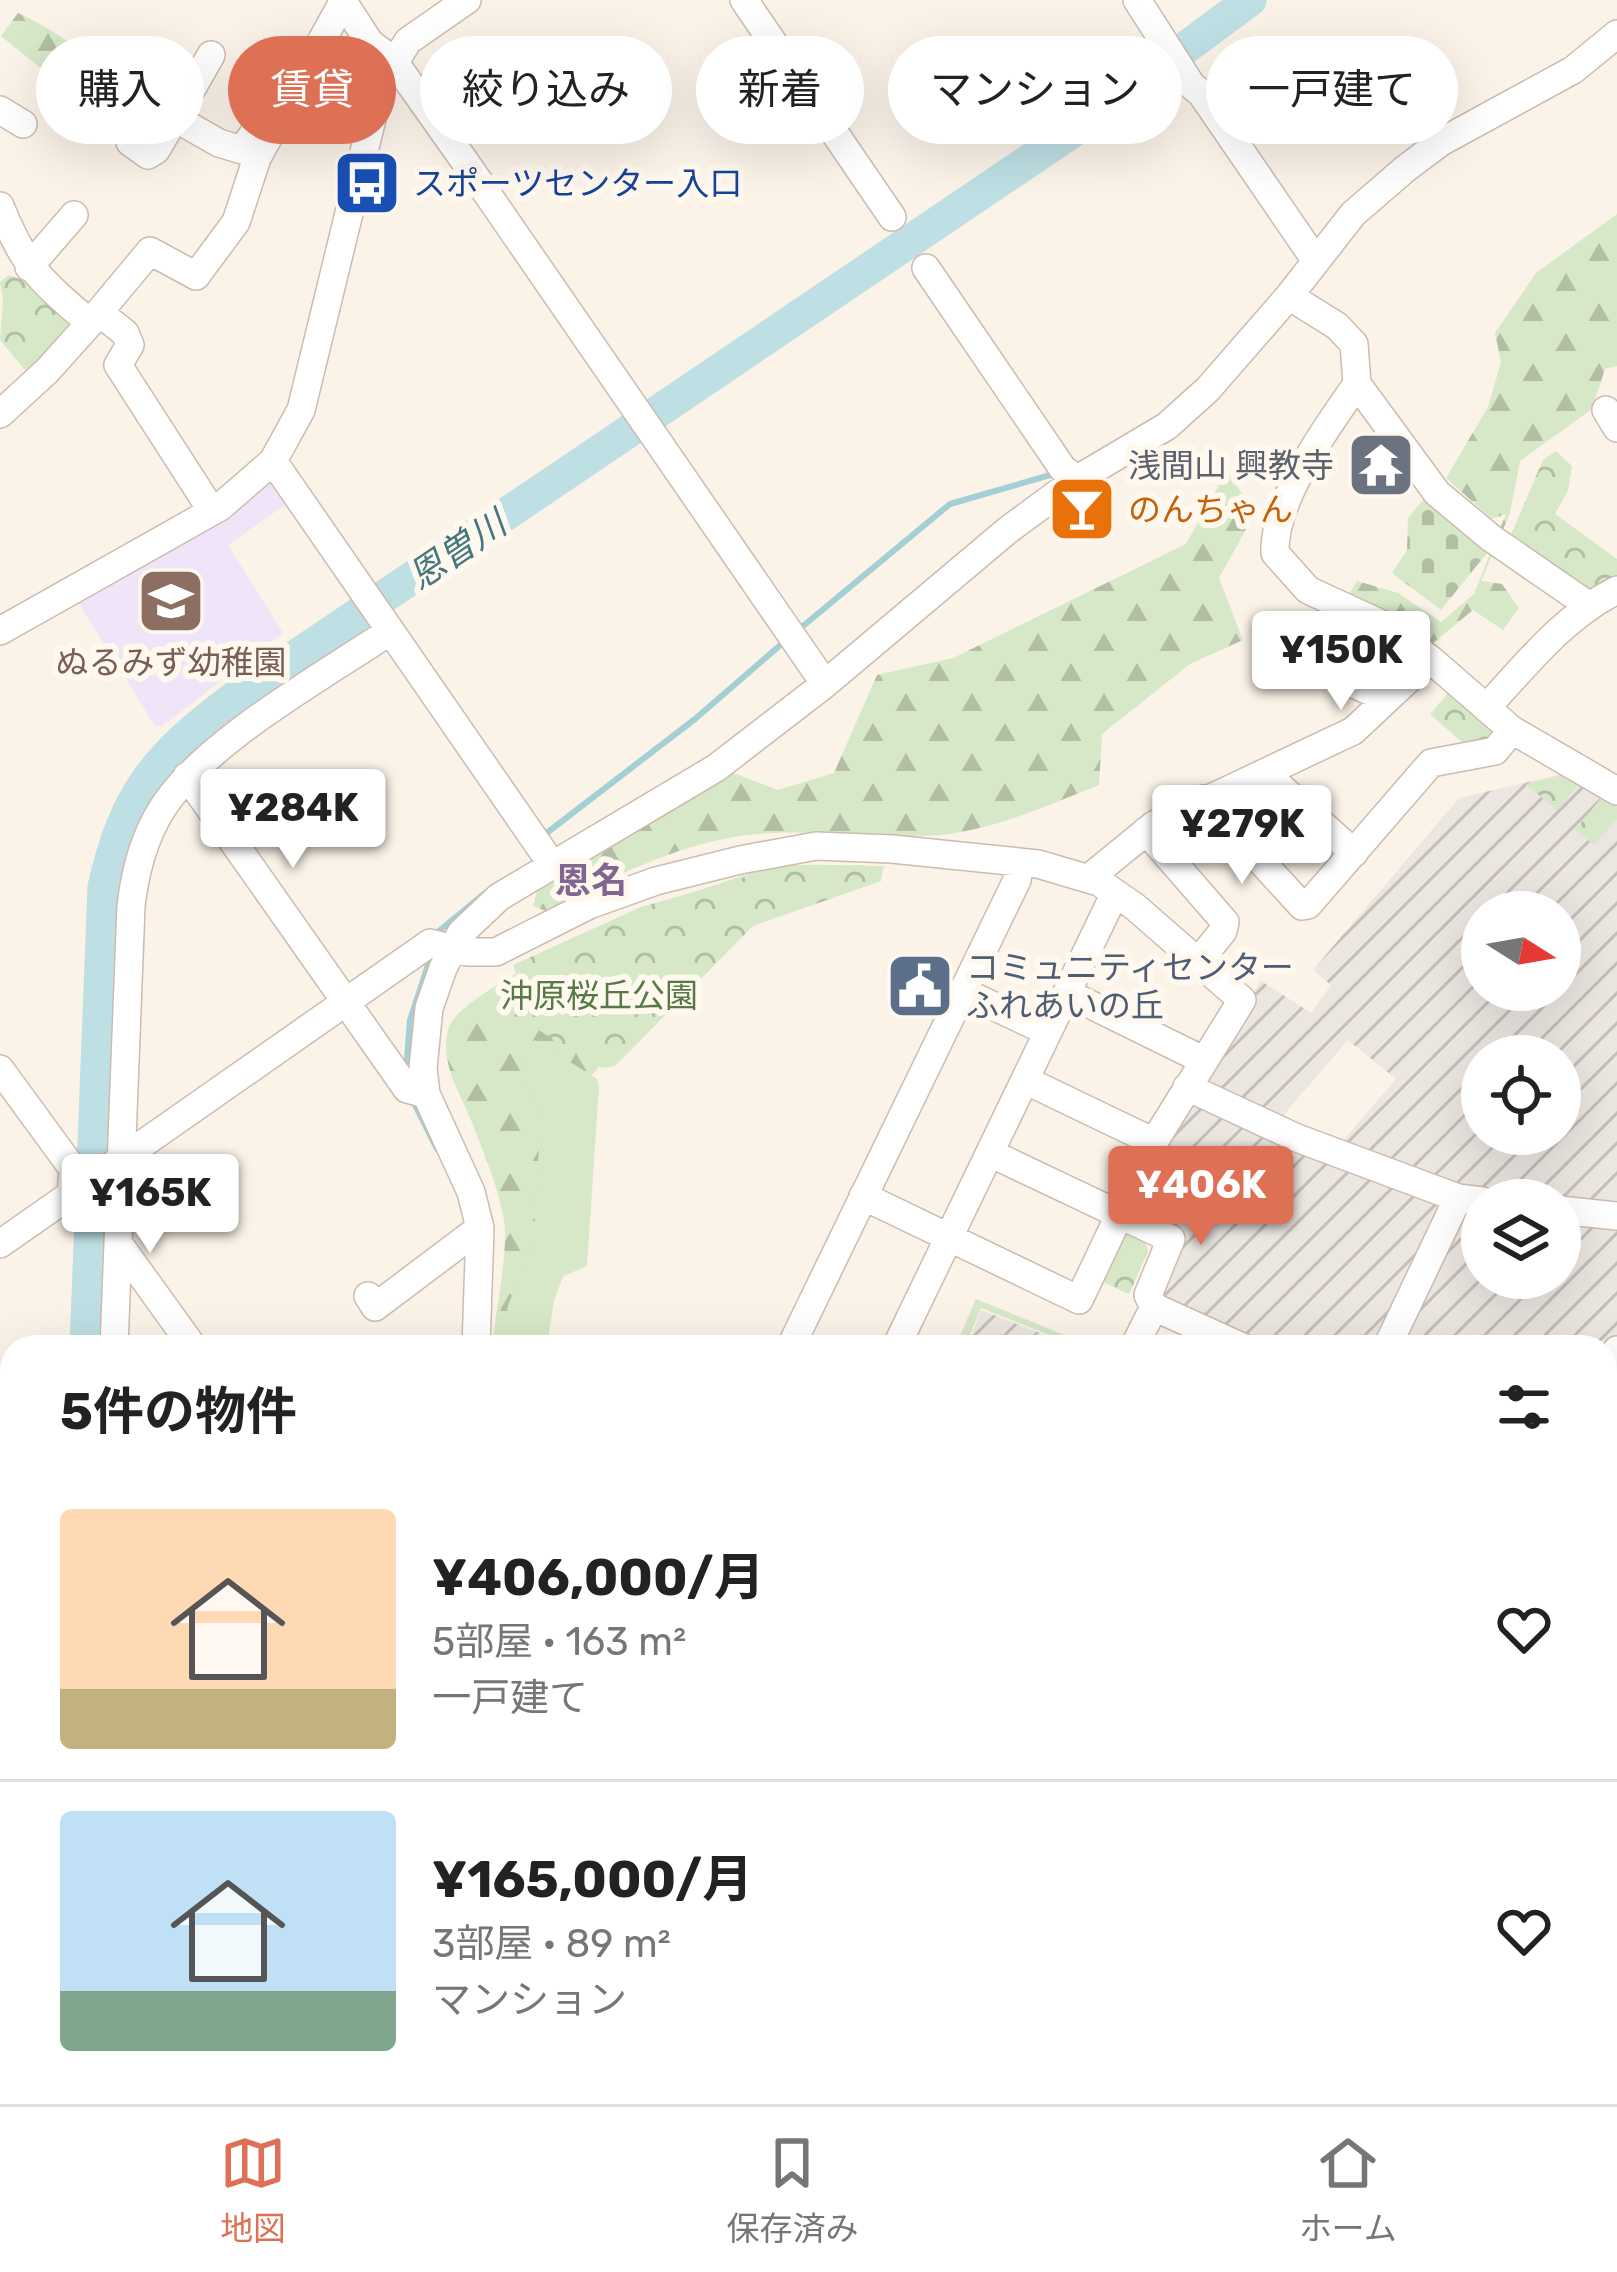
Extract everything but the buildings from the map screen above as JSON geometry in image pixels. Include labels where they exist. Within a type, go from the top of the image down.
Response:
[{"type":"street","points":[[396,56],[408,40],[467,0]]},
{"type":"street","points":[[745,0],[892,217]]},
{"type":"street","points":[[1136,0],[1316,260]]},
{"type":"street","points":[[343,1],[366,36]]},
{"type":"street","points":[[327,36],[343,1]]},
{"type":"street","points":[[476,1335],[480,1228],[471,1192],[426,1094],[423,1067],[426,1019],[452,950],[481,911],[716,768],[825,684],[950,576],[1087,488],[1167,427],[1208,389],[1353,214],[1441,142],[1574,70],[1617,34]]},
{"type":"street","points":[[396,64],[825,684]]},
{"type":"street","points":[[204,134],[242,150],[246,144]]},
{"type":"street","points":[[133,144],[148,155],[160,144]]},
{"type":"street","points":[[0,414],[96,318],[150,251],[196,276],[236,222],[253,166],[266,144]]},
{"type":"street","points":[[0,631],[212,511],[273,461],[301,410],[365,144]]},
{"type":"street","points":[[0,206],[29,267],[125,334],[130,345],[118,365],[212,511]]},
{"type":"street","points":[[29,267],[74,214]]},
{"type":"street","points":[[926,268],[1064,469],[1087,488]]},
{"type":"street","points":[[1289,296],[1337,326],[1354,344],[1365,396],[1437,493],[1491,538],[1588,605]]},
{"type":"street","points":[[1365,396],[1327,426],[1278,519],[1275,553],[1308,590],[1386,626],[1512,730],[1617,791]]},
{"type":"street","points":[[273,461],[553,866]]},
{"type":"street","points":[[1486,707],[1561,627],[1617,590]]},
{"type":"street","points":[[115,1335],[135,872],[163,807],[187,776],[230,740],[389,628]]},
{"type":"street","points":[[1090,878],[1146,831],[1353,731],[1430,659]]},
{"type":"street","points":[[1320,669],[1388,699]]},
{"type":"street","points":[[1204,799],[1302,906],[1308,905],[1431,764],[1495,752],[1512,730]]},
{"type":"street","points":[[1266,774],[1354,853]]},
{"type":"street","points":[[187,776],[407,1088],[426,1094]]},
{"type":"street","points":[[1146,831],[1225,922],[1198,962]]},
{"type":"street","points":[[0,1244],[430,943],[452,950],[500,951],[589,905],[656,881],[798,848],[892,849],[1021,862],[1090,878],[1115,893],[1242,1000],[1154,1142],[1079,1300],[862,1196]]},
{"type":"street","points":[[795,1335],[1017,880],[1021,862]]},
{"type":"street","points":[[902,1335],[1115,893]]},
{"type":"street","points":[[962,991],[1048,1032]]},
{"type":"street","points":[[1067,993],[1203,1060]]},
{"type":"street","points":[[0,1069],[73,1169],[75,1194]]},
{"type":"street","points":[[1025,1080],[1154,1142]]},
{"type":"street","points":[[1186,1087],[1297,1138],[1461,1197]]},
{"type":"street","points":[[990,1153],[1171,1239],[1148,1294],[1154,1306],[1216,1335]]},
{"type":"street","points":[[1581,1212],[1617,1216]]},
{"type":"street","points":[[1394,1335],[1461,1216]]},
{"type":"street","points":[[375,1307],[480,1228]]},
{"type":"street","points":[[119,1244],[184,1335]]},
{"type":"street","points":[[1140,1335],[1154,1306]]},
{"type":"shaded area","name":"ぬるみず幼稚園","points":[[272,479],[289,502],[228,545],[283,633],[161,727],[155,726],[79,598]]},
{"type":"shaded area","points":[[1563,774],[1617,803],[1617,1335],[1230,1335],[1157,1301],[1179,1237],[1138,1213],[1135,1204],[1200,1075],[1261,981],[1311,1013],[1331,985],[1313,970],[1459,798]],"holes":[[[1348,1040],[1396,1079],[1341,1143],[1278,1121]]]},
{"type":"shaded area","points":[[981,1310],[1045,1335],[972,1335]]},
{"type":"green space","points":[[18,13],[59,36],[36,36],[36,64],[1,36]]},
{"type":"green space","points":[[1617,214],[1617,366],[1605,369],[1592,409],[1520,461],[1510,513],[1481,581],[1502,584],[1519,608],[1503,630],[1473,610],[1432,644],[1383,609],[1346,599],[1357,581],[1398,593],[1441,622],[1474,594],[1506,514],[1492,519],[1446,478],[1488,407],[1501,362],[1495,333],[1536,273]]},
{"type":"green space","points":[[9,275],[29,282],[71,324],[72,331],[29,375],[0,340],[0,282]]},
{"type":"green space","points":[[1556,451],[1572,466],[1568,491],[1555,514],[1617,559],[1617,582],[1587,602],[1507,544],[1543,460]]},
{"type":"green space","points":[[1227,471],[1255,513],[1219,578],[1243,640],[1190,664],[1102,734],[1099,785],[1014,818],[948,834],[774,833],[724,839],[656,859],[546,911],[533,906],[538,887],[731,772],[778,790],[834,773],[877,675],[953,658],[1186,544]]},
{"type":"green space","points":[[1427,495],[1491,548],[1441,610],[1392,573],[1407,550],[1408,518]]},
{"type":"green space","points":[[1451,690],[1496,730],[1497,738],[1471,750],[1430,714]]},
{"type":"green space","points":[[1562,775],[1579,784],[1557,811],[1526,784]]},
{"type":"green space","points":[[1602,797],[1617,807],[1617,819],[1594,845],[1575,830]]},
{"type":"green space","points":[[796,865],[885,866],[873,883],[759,919],[621,1042],[581,1087],[572,1252],[541,1335],[494,1335],[504,1220],[491,1172],[453,1079],[447,1056],[448,1030],[462,1010],[494,987],[591,936],[739,877]]},
{"type":"green space","name":"沖原桜丘公園","points":[[777,868],[883,868],[881,881],[753,926],[615,1066],[602,1068],[498,1006],[499,993],[518,979],[513,965],[641,907]]},
{"type":"green space","points":[[535,1040],[597,1079],[599,1087],[587,1266],[557,1279],[549,1335],[504,1335],[508,1305],[533,1248],[541,1115],[527,1090],[523,1063]]},
{"type":"green space","points":[[1125,1232],[1145,1242],[1148,1251],[1129,1294],[1100,1281]]},
{"type":"green space","points":[[976,1299],[1064,1335],[1050,1335],[981,1308],[970,1335],[960,1335]]},
{"type":"waterway","name":"恩曽川","points":[[86,1335],[104,887],[122,825],[165,758],[234,698],[1073,131],[1250,0]]},
{"type":"waterway","points":[[797,631],[950,504],[1057,473]]},
{"type":"waterway","points":[[544,835],[695,719],[785,641]]},
{"type":"waterway","points":[[439,931],[485,893]]},
{"type":"waterway","points":[[406,1072],[410,1020],[430,959]]},
{"type":"waterway","points":[[412,1099],[437,1149]]},
{"type":"place","name":"スポーツセンター入口","points":[[367,183]]},
{"type":"place","name":"浅間山 興教寺","points":[[1381,465]]},
{"type":"place","name":"のんちゃん","points":[[1082,509]]},
{"type":"place","name":"ぬるみず幼稚園","points":[[171,601]]},
{"type":"place","name":"コミュニティセンター ふれあいの丘","points":[[920,986]]},
{"type":"district","name":"恩名","points":[[591,880]]}]
